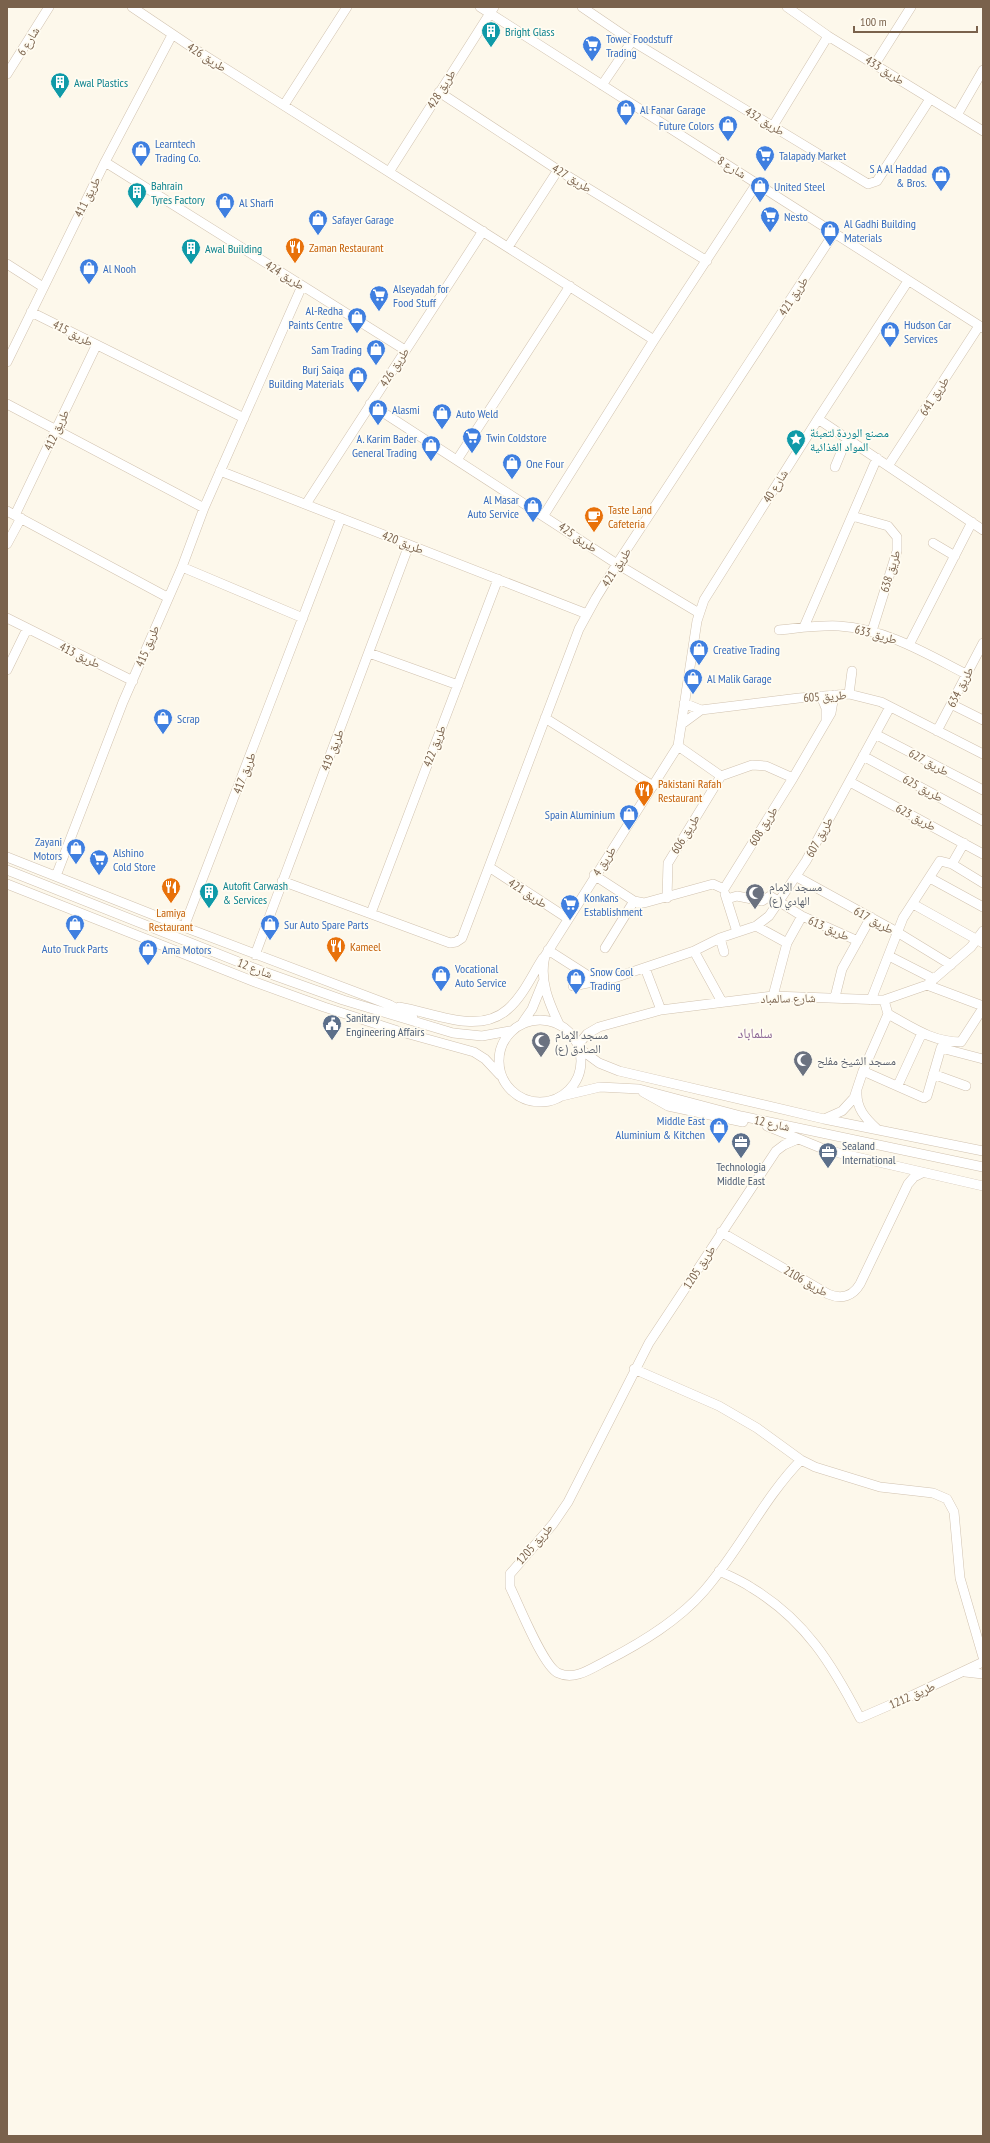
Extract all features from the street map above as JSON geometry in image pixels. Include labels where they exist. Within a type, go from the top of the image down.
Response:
[{"type":"street","name":"شارع 6","points":[[7,74],[49,7]]},
{"type":"street","name":"طريق 426","points":[[132,7],[172,35],[654,340]]},
{"type":"street","points":[[284,105],[347,7]]},
{"type":"street","name":"شارع 8","points":[[480,7],[492,10],[602,85],[981,327]]},
{"type":"street","name":"طريق 432","points":[[582,7],[632,41],[868,184],[873,184],[877,181],[930,99]]},
{"type":"street","points":[[875,64],[911,7]]},
{"type":"street","name":"طريق 433","points":[[790,8],[828,36],[983,131]]},
{"type":"street","name":"طريق 428","points":[[389,172],[492,10]]},
{"type":"street","name":"طريق 411","points":[[7,362],[105,162],[172,35]]},
{"type":"street","points":[[774,126],[828,36]]},
{"type":"street","points":[[602,85],[632,41]]},
{"type":"street","points":[[957,115],[983,70]]},
{"type":"street","name":"طريق 427","points":[[439,92],[558,170],[707,261]]},
{"type":"street","name":"طريق 424","points":[[105,162],[404,350]]},
{"type":"street","points":[[508,247],[558,170]]},
{"type":"street","points":[[544,515],[654,340],[757,183]]},
{"type":"street","name":"طريق 426","points":[[306,504],[404,350],[483,231]]},
{"type":"street","name":"طريق 421","points":[[371,913],[450,943],[456,942],[462,938],[586,614],[617,564],[834,233]]},
{"type":"street","points":[[7,264],[43,287]]},
{"type":"street","name":"شارع 40","points":[[699,613],[704,600],[818,419],[908,281]]},
{"type":"street","name":"طريق 415","points":[[56,876],[133,681],[182,566],[204,508],[302,286]]},
{"type":"street","points":[[457,460],[570,286]]},
{"type":"street","name":"طريق 415","points":[[31,312],[96,346],[244,418]]},
{"type":"street","name":"طريق 641","points":[[888,466],[981,327]]},
{"type":"street","name":"طريق 412","points":[[14,515],[96,346]]},
{"type":"street","points":[[7,404],[204,508]]},
{"type":"street","name":"طريق 425","points":[[370,404],[544,515],[617,564],[699,613]]},
{"type":"street","points":[[818,419],[983,530]]},
{"type":"street","points":[[835,467],[847,438]]},
{"type":"street","points":[[804,627],[876,458]]},
{"type":"street","name":"طريق 420","points":[[220,471],[586,614]]},
{"type":"street","points":[[7,544],[14,515],[168,597]]},
{"type":"street","name":"طريق 638","points":[[852,516],[888,526],[897,537],[896,551],[872,631]]},
{"type":"street","name":"طريق 417","points":[[184,927],[342,518]]},
{"type":"street","points":[[909,644],[972,522]]},
{"type":"street","points":[[933,543],[955,556]]},
{"type":"street","name":"طريق 419","points":[[255,955],[409,544]]},
{"type":"street","points":[[182,566],[303,618]]},
{"type":"street","name":"طريق 422","points":[[371,913],[498,579]]},
{"type":"street","name":"طريق 4","points":[[543,982],[542,969],[546,953],[594,875],[678,746],[699,613]]},
{"type":"street","name":"طريق 413","points":[[7,618],[133,681]]},
{"type":"street","name":"طريق 633","points":[[779,630],[804,627],[838,626],[872,631],[909,644],[966,674]]},
{"type":"street","points":[[7,670],[27,629]]},
{"type":"street","name":"طريق 634","points":[[937,731],[983,643]]},
{"type":"street","points":[[369,653],[458,685]]},
{"type":"street","points":[[849,694],[852,671]]},
{"type":"street","name":"طريق 605","points":[[684,703],[701,710],[849,694],[865,697],[890,707],[983,754]]},
{"type":"street","name":"طريق 608","points":[[724,889],[794,778],[832,711],[834,695]]},
{"type":"street","name":"طريق 608","points":[[821,696],[827,713],[824,723]]},
{"type":"street","points":[[951,704],[983,720]]},
{"type":"street","name":"طريق 607","points":[[573,986],[598,982],[694,951],[720,938],[756,926],[769,916],[797,877],[890,707]]},
{"type":"street","name":"طريق 605","points":[[682,724],[701,710]]},
{"type":"street","points":[[545,718],[652,786]]},
{"type":"street","name":"طريق 627","points":[[875,734],[983,790]]},
{"type":"street","points":[[678,746],[721,776],[752,765],[766,766],[794,778]]},
{"type":"street","name":"طريق 625","points":[[863,756],[983,820]]},
{"type":"street","name":"طريق 606","points":[[667,898],[668,863],[721,776]]},
{"type":"street","name":"طريق 623","points":[[850,782],[983,854]]},
{"type":"street","points":[[947,862],[964,843]]},
{"type":"street","points":[[7,857],[255,955],[390,1005],[470,1022],[484,1022],[497,1017],[508,1009],[546,953],[598,982]]},
{"type":"street","points":[[871,1000],[903,918],[940,861],[947,862],[983,883]]},
{"type":"street","name":"طريق 421","points":[[489,867],[567,918]]},
{"type":"street","name":"شارع 12","points":[[7,870],[259,970],[343,1000],[422,1024],[467,1035],[496,1035],[510,1031]]},
{"type":"street","points":[[594,875],[634,901],[644,903],[667,898],[713,884],[724,889],[737,932]]},
{"type":"street","name":"طريق 617","points":[[797,877],[897,932],[951,965]]},
{"type":"street","points":[[930,878],[983,907]]},
{"type":"street","points":[[282,881],[371,913]]},
{"type":"street","name":"شارع 12","points":[[7,884],[317,1004],[474,1052],[485,1059],[500,1075]]},
{"type":"street","points":[[727,898],[737,896],[762,901],[769,896],[779,902]]},
{"type":"street","points":[[605,948],[634,901]]},
{"type":"street","name":"طريق 613","points":[[779,902],[802,916],[858,941]]},
{"type":"street","points":[[913,904],[980,941]]},
{"type":"street","points":[[773,996],[787,943],[802,916]]},
{"type":"street","points":[[835,997],[842,969],[871,918]]},
{"type":"street","points":[[756,926],[787,943]]},
{"type":"street","name":"شارع سالمباد","points":[[579,1047],[587,1034],[599,1027],[661,1010],[773,996],[835,997],[884,1000],[930,982],[980,941],[983,931]]},
{"type":"street","points":[[720,938],[724,952]]},
{"type":"street","points":[[694,951],[722,1002]]},
{"type":"street","points":[[889,956],[930,982],[983,1007],[962,1041],[943,1045]]},
{"type":"street","points":[[645,968],[661,1010]]},
{"type":"street","points":[[523,1022],[542,1020],[559,1024],[572,1035],[579,1047],[581,1062],[579,1076],[572,1087],[562,1096],[546,1102],[534,1102],[522,1099],[512,1092],[500,1075],[498,1064],[499,1052],[503,1041],[510,1031],[523,1022],[532,1010],[543,982]]},
{"type":"street","points":[[543,982],[559,1024]]},
{"type":"street","points":[[877,1130],[862,1113],[858,1106],[858,1090],[863,1071],[888,1014],[884,1000]]},
{"type":"street","points":[[390,1005],[422,1024]]},
{"type":"street","points":[[888,1014],[943,1045],[983,1058]]},
{"type":"street","points":[[898,1085],[922,1033]]},
{"type":"street","points":[[863,1071],[898,1085],[924,1098],[927,1096],[943,1045]]},
{"type":"street","name":"شارع 12","points":[[579,1047],[599,1063],[619,1071],[824,1119],[983,1151]]},
{"type":"street","points":[[933,1074],[966,1086]]},
{"type":"street","name":"شارع 12","points":[[562,1096],[600,1087],[639,1089],[741,1116],[983,1167]]},
{"type":"street","points":[[639,1089],[659,1102],[672,1107],[776,1130],[826,1150],[983,1186]]},
{"type":"street","points":[[824,1119],[842,1111],[858,1090]]},
{"type":"street","points":[[776,1130],[779,1140],[776,1151]]},
{"type":"street","name":"طريق 1205","points":[[798,1139],[784,1145],[776,1151],[722,1232],[649,1343],[634,1369],[581,1479],[553,1524],[513,1568],[509,1581],[510,1587],[548,1664],[558,1673],[572,1676],[580,1674],[623,1652],[656,1632],[689,1607],[719,1571],[774,1491],[800,1460]]},
{"type":"street","points":[[898,1167],[906,1179],[906,1188]]},
{"type":"street","name":"طريق 2106","points":[[722,1232],[828,1294],[840,1298],[846,1297],[857,1290],[906,1188],[914,1177],[922,1173]]},
{"type":"street","points":[[634,1369],[719,1406],[757,1428],[800,1460],[834,1474],[873,1486],[933,1493],[947,1499],[954,1512],[960,1578],[983,1657]]},
{"type":"street","name":"طريق 1212","points":[[719,1571],[752,1588],[782,1610],[804,1630],[826,1657],[860,1718],[964,1672],[983,1662]]},
{"type":"street","name":"طريق 1212","points":[[964,1672],[983,1674]]},
{"type":"place","name":"Bright Glass","points":[[491,48]]},
{"type":"place","name":"Tower Foodstuff Trading","points":[[592,62]]},
{"type":"place","name":"Awal Plastics","points":[[60,99]]},
{"type":"place","name":"Al Fanar Garage","points":[[626,126]]},
{"type":"place","name":"Future Colors","points":[[728,142]]},
{"type":"place","name":"Learntech Trading Co.","points":[[141,167]]},
{"type":"place","name":"Talapady Market","points":[[765,172]]},
{"type":"place","name":"S A Al Haddad & Bros.","points":[[941,192]]},
{"type":"place","name":"United Steel","points":[[760,203]]},
{"type":"place","name":"Bahrain Tyres Factory","points":[[137,209]]},
{"type":"place","name":"Al Sharfi","points":[[225,219]]},
{"type":"place","name":"Nesto","points":[[770,233]]},
{"type":"place","name":"Safayer Garage","points":[[318,236]]},
{"type":"place","name":"Al Gadhi Building Materials","points":[[830,247]]},
{"type":"place","name":"Zaman Restaurant","points":[[295,264]]},
{"type":"place","name":"Awal Building","points":[[191,265]]},
{"type":"place","name":"Al Nooh","points":[[89,285]]},
{"type":"place","name":"Alseyadah for Food Stuff","points":[[379,312]]},
{"type":"place","name":"Al-Redha Paints Centre","points":[[357,334]]},
{"type":"place","name":"Hudson Car Services","points":[[890,348]]},
{"type":"place","name":"Sam Trading","points":[[376,366]]},
{"type":"place","name":"Burj Saiqa Building Materials","points":[[358,393]]},
{"type":"place","name":"Alasmi","points":[[378,426]]},
{"type":"place","name":"Auto Weld","points":[[442,430]]},
{"type":"place","name":"Twin Coldstore","points":[[472,454]]},
{"type":"place","name":"مصنع الوردة لتعبئة المواد الغذائية","points":[[796,456]]},
{"type":"place","name":"A. Karim Bader General Trading","points":[[431,462]]},
{"type":"place","name":"One Four","points":[[512,480]]},
{"type":"place","name":"Al Masar Auto Service","points":[[533,523]]},
{"type":"place","name":"Taste Land Cafeteria","points":[[594,533]]},
{"type":"place","name":"Creative Trading","points":[[699,666]]},
{"type":"place","name":"Al Malik Garage","points":[[693,695]]},
{"type":"place","name":"Scrap","points":[[163,735]]},
{"type":"place","name":"Pakistani Rafah Restaurant","points":[[644,807]]},
{"type":"place","name":"Spain Aluminium","points":[[629,831]]},
{"type":"place","name":"Zayani Motors","points":[[76,865]]},
{"type":"place","name":"Alshino Cold Store","points":[[99,876]]},
{"type":"place","name":"Lamiya Restaurant","points":[[171,904]]},
{"type":"place","name":"Autofit Carwash & Services","points":[[209,909]]},
{"type":"place","name":"مسجد الإمام الهادي (ع)","points":[[755,910]]},
{"type":"place","name":"Konkans Establishment","points":[[570,921]]},
{"type":"place","name":"Auto Truck Parts","points":[[75,941]]},
{"type":"place","name":"Sur Auto Spare Parts","points":[[270,941]]},
{"type":"place","name":"Kameel","points":[[336,963]]},
{"type":"place","name":"Ama Motors","points":[[148,966]]},
{"type":"place","name":"Vocational Auto Service","points":[[441,992]]},
{"type":"place","name":"Snow Cool Trading","points":[[576,995]]},
{"type":"place","name":"Sanitary Engineering Affairs","points":[[332,1041]]},
{"type":"place","name":"مسجد الإمام الصادق (ع)","points":[[541,1058]]},
{"type":"place","name":"مسجد الشيخ مفلح","points":[[803,1077]]},
{"type":"place","name":"Middle East Aluminium & Kitchen","points":[[719,1144]]},
{"type":"place","name":"Technologia Middle East","points":[[741,1159]]},
{"type":"place","name":"Sealand International","points":[[828,1169]]},
{"type":"district","name":"سلماباد","points":[[755,1033]]}]
